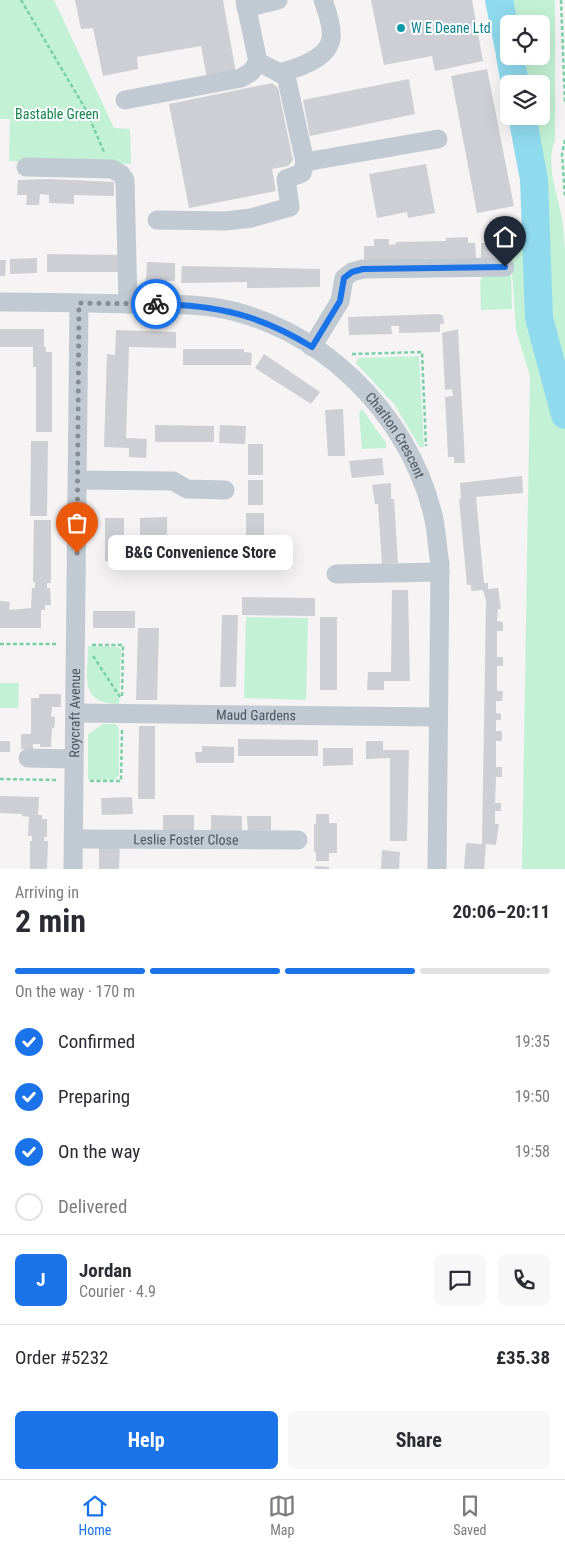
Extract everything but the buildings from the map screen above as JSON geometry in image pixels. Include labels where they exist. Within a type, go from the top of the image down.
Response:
[{"type":"street","points":[[125,100],[241,78],[251,72],[258,62],[245,4],[278,0]]},
{"type":"street","points":[[279,73],[296,68],[328,47],[332,36],[323,0]]},
{"type":"street","points":[[157,220],[226,222],[251,218],[290,207],[286,179],[302,173],[305,162],[286,76],[258,62]]},
{"type":"street","points":[[305,162],[438,139]]},
{"type":"street","points":[[26,167],[112,169],[121,174],[125,180],[128,304]]},
{"type":"street","points":[[312,347],[340,301],[344,278],[352,272],[363,269],[505,267]]},
{"type":"street","name":"Charlton Crescent","points":[[0,302],[192,305],[232,311],[272,325],[339,364],[365,390],[394,426],[412,462],[433,515],[440,572],[437,869]]},
{"type":"street","name":"Roycraft Avenue","points":[[73,869],[75,713],[81,644],[78,480],[79,303]]},
{"type":"street","points":[[78,480],[173,481],[187,489],[225,490]]},
{"type":"street","points":[[336,574],[440,572]]},
{"type":"street","name":"Maud Gardens","points":[[75,713],[438,717]]},
{"type":"street","points":[[28,758],[74,759]]},
{"type":"street","name":"Leslie Foster Close","points":[[74,839],[298,840]]},
{"type":"path","points":[[21,0],[86,110],[112,169]]},
{"type":"path","points":[[561,0],[565,104]]},
{"type":"path","points":[[565,140],[562,154],[565,197]]},
{"type":"path","points":[[339,364],[352,354],[422,352],[426,455],[412,462]]},
{"type":"path","points":[[0,644],[81,644],[123,645],[122,701],[91,653],[81,644]]},
{"type":"path","points":[[0,779],[121,781],[122,714]]},
{"type":"green space","name":"Bastable Green","points":[[0,0],[54,0],[114,128],[130,129],[131,164],[9,161],[10,119],[0,119]]},
{"type":"green space","points":[[488,0],[555,0],[555,140],[551,159],[553,180],[563,223],[565,251],[565,869],[522,869],[530,376],[516,330],[509,227],[523,226],[520,164],[512,125],[550,125],[550,75],[503,75],[501,65],[550,65],[550,15],[500,15],[500,62]]},
{"type":"green space","points":[[511,270],[512,309],[481,310],[480,282],[483,274]]},
{"type":"green space","points":[[419,356],[424,447],[420,447],[394,404],[356,363],[358,358]]},
{"type":"green space","points":[[362,409],[386,443],[386,448],[362,449],[359,414]]},
{"type":"green space","points":[[246,617],[308,618],[306,700],[244,698]]},
{"type":"green space","points":[[88,646],[118,647],[121,650],[119,704],[106,703],[91,694],[87,678]]},
{"type":"green space","points":[[0,683],[19,683],[18,708],[0,708]]},
{"type":"green space","points":[[103,724],[116,724],[119,729],[119,775],[115,780],[88,780],[88,734]]},
{"type":"waterway","points":[[499,0],[502,15]]},
{"type":"waterway","points":[[512,65],[513,75]]},
{"type":"waterway","points":[[524,125],[534,179],[539,318],[565,415]]},
{"type":"way so far","points":[[77,553],[79,303],[156,304]]},
{"type":"place","name":"W E Deane Ltd","points":[[401,28]]},
{"type":"place","name":"B&G Convenience Store","points":[[77,553]]},
{"type":"route","points":[[156,304],[192,305],[232,311],[272,325],[292,334],[312,347],[340,301],[344,278],[352,272],[363,269],[505,267]]}]
